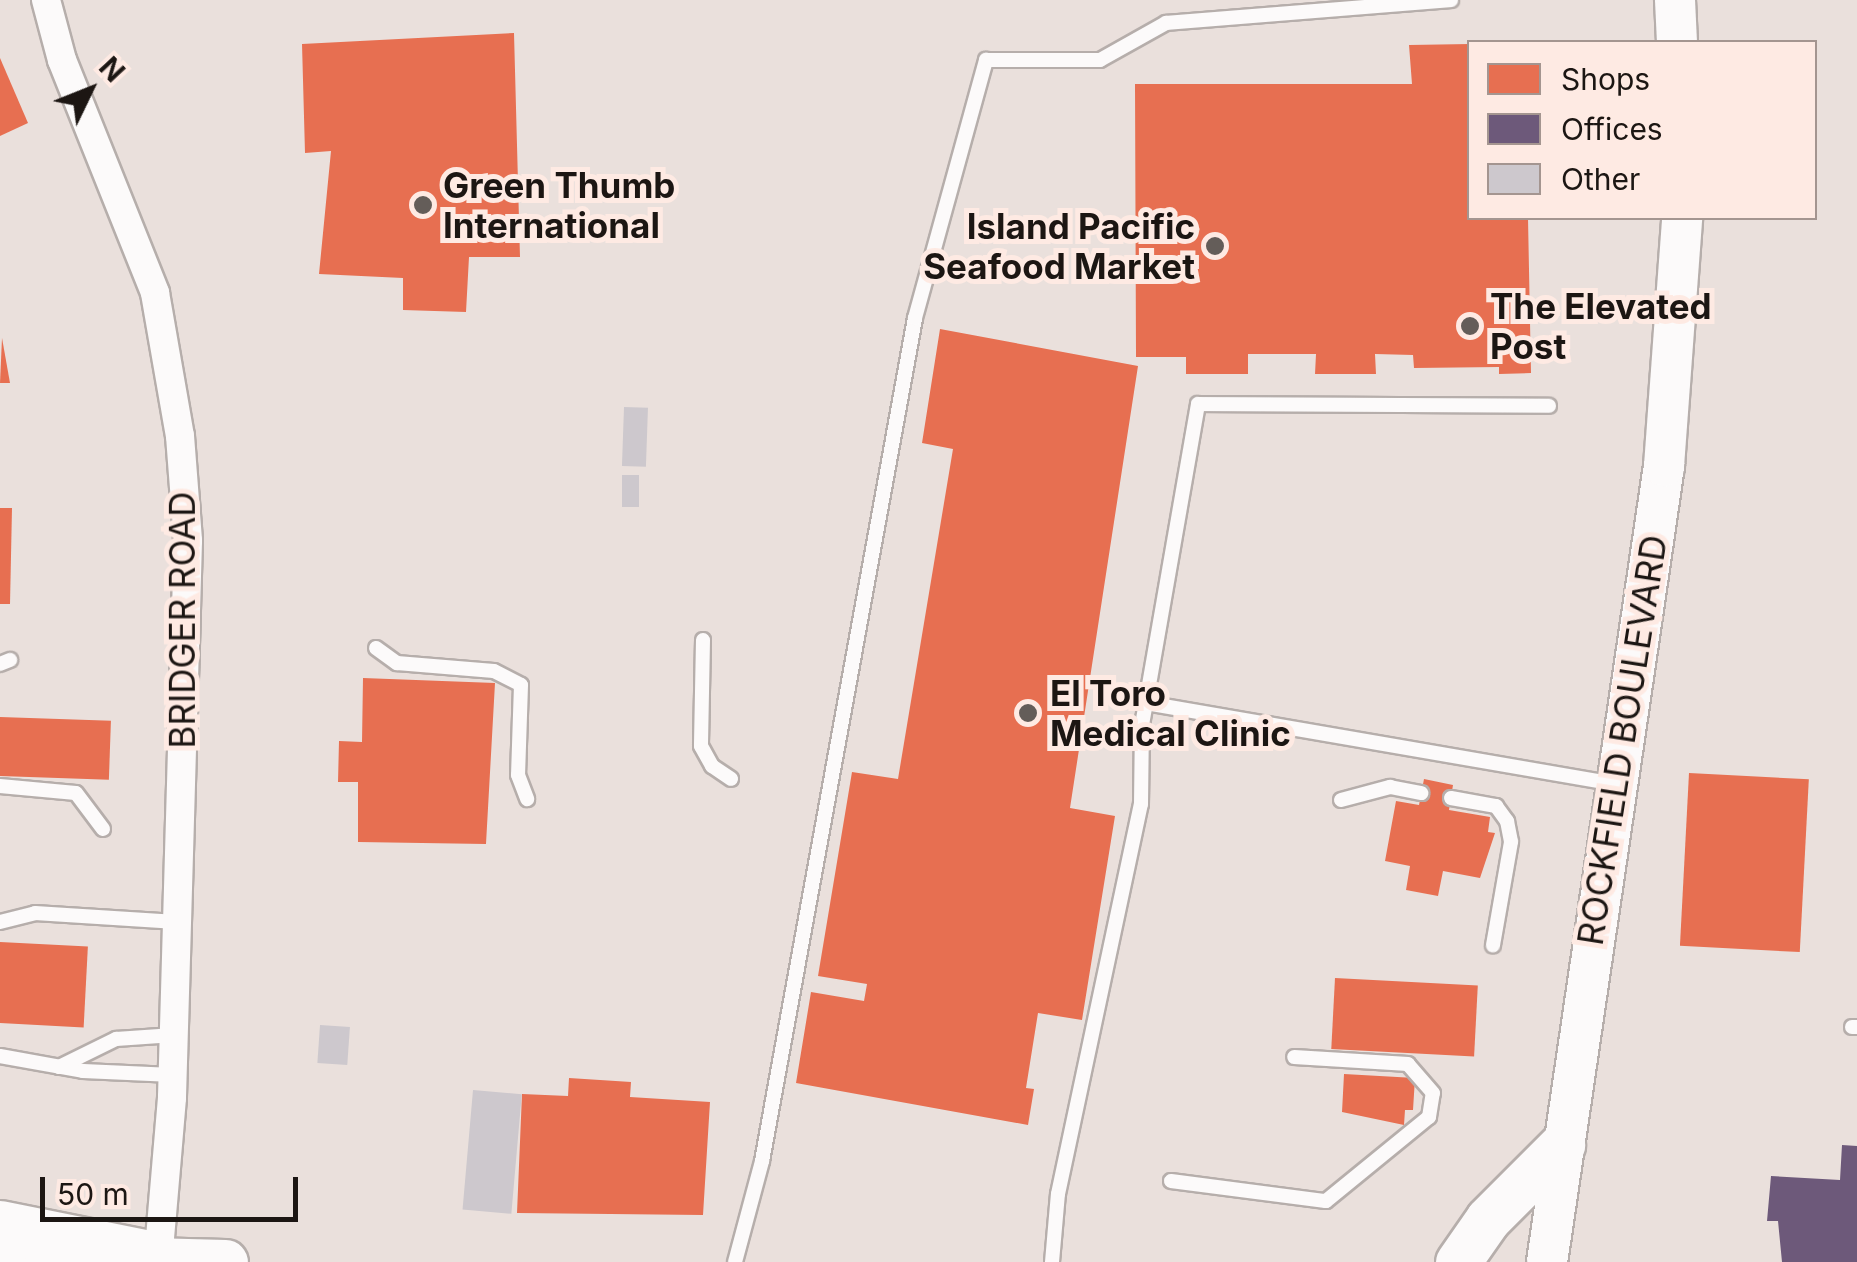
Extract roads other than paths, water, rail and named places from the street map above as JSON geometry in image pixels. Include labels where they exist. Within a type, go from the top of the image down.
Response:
[{"type":"highway","points":[[0,1227],[158,1261]]},
{"type":"main road","points":[[1675,0],[1677,40]]},
{"type":"main road","name":"ROCKFIELD BOULEVARD","points":[[1547,1262],[1676,375],[1682,220]]},
{"type":"main road","points":[[1458,1262],[1488,1219],[1562,1145]]},
{"type":"main road","points":[[0,1256],[225,1262]]},
{"type":"street","name":"BRIDGER ROAD","points":[[46,0],[62,60],[154,293],[180,436],[188,541],[174,1035],[158,1261]]},
{"type":"lane","points":[[736,1262],[762,1161],[914,318],[986,60],[1100,60],[1166,23],[1451,0]]},
{"type":"lane","points":[[1052,1262],[1058,1194],[1140,804],[1146,703],[1198,404],[1550,406]]},
{"type":"lane","points":[[704,640],[701,746],[712,766],[731,779]]},
{"type":"lane","points":[[376,648],[397,663],[494,671],[520,685],[518,775],[527,800]]},
{"type":"lane","points":[[1146,703],[1616,784]]},
{"type":"lane","points":[[0,786],[76,792],[103,829]]},
{"type":"lane","points":[[1341,800],[1390,787],[1421,793]]},
{"type":"lane","points":[[1451,798],[1496,806],[1507,821],[1512,842],[1493,946]]},
{"type":"lane","points":[[0,922],[36,913],[177,922]]},
{"type":"lane","points":[[58,1067],[116,1039],[174,1035]]},
{"type":"lane","points":[[0,1056],[58,1067],[172,1075]]},
{"type":"lane","points":[[1171,1181],[1270,1190],[1326,1201],[1418,1130],[1432,1104],[1426,1077],[1408,1064],[1294,1057]]},
{"type":"place","name":"Green Thumb International","points":[[423,205]]},
{"type":"place","name":"Island Pacific Seafood Market","points":[[1215,246]]},
{"type":"place","name":"The Elevated Post","points":[[1470,326]]},
{"type":"place","name":"El Toro Medical Clinic","points":[[1028,713]]}]
